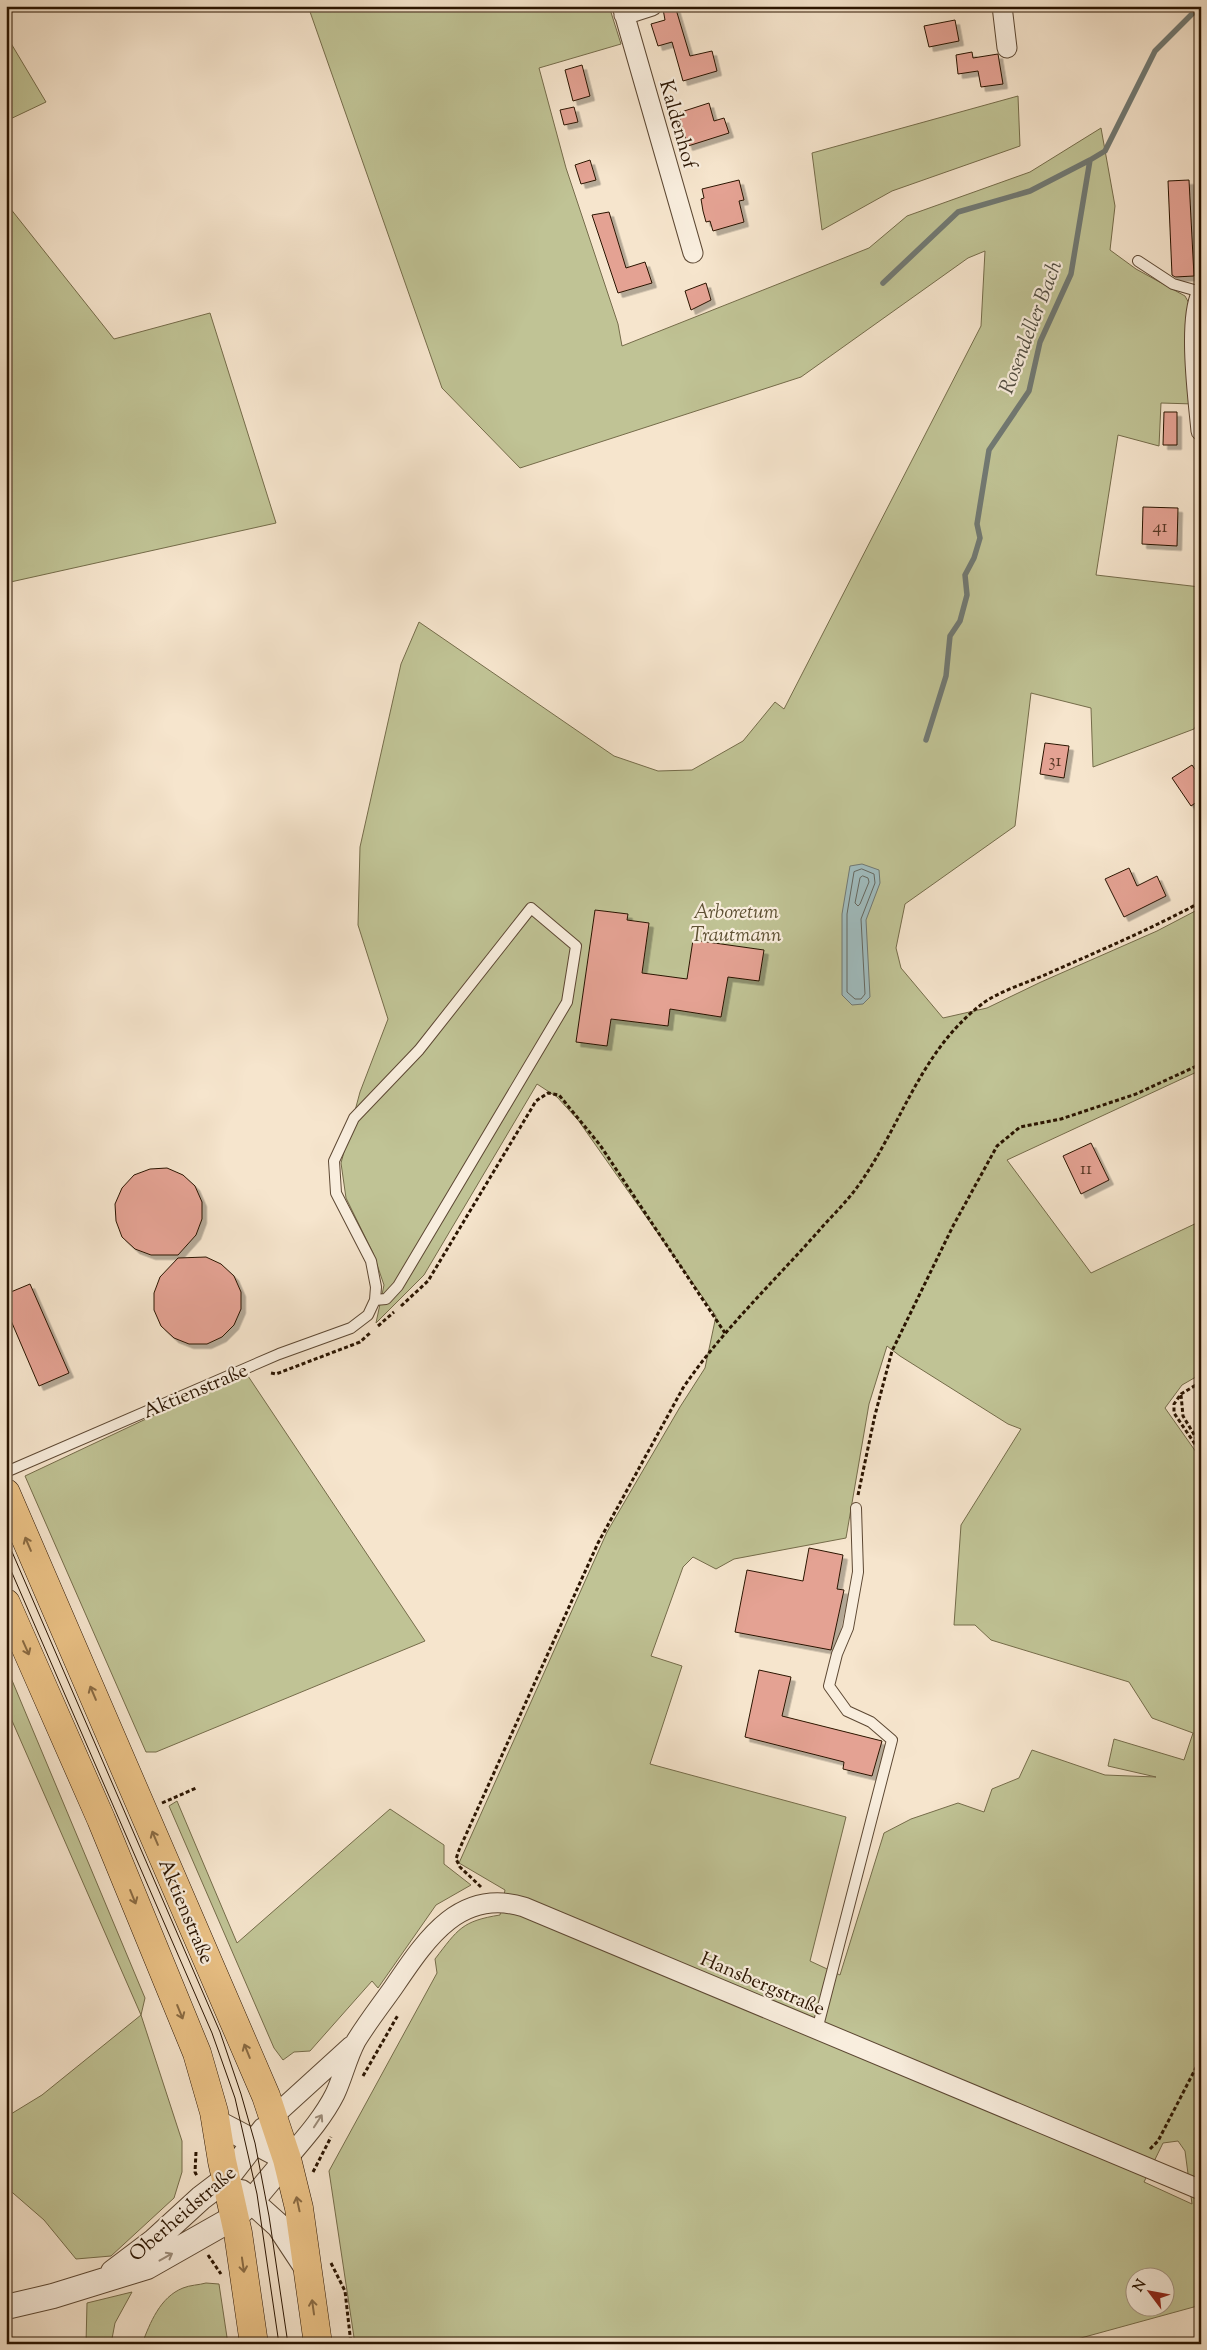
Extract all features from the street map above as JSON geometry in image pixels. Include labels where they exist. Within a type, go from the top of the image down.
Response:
[{"type":"main road","name":"Aktienstraße","points":[[6,1493],[235,2021],[273,2117],[287,2159],[299,2208],[318,2262],[318,2344]]},
{"type":"main road","points":[[6,1603],[101,1820],[200,2062],[216,2122],[226,2179],[243,2209],[254,2344]]},
{"type":"street","points":[[623,11],[652,6]]},
{"type":"street","points":[[1002,6],[1007,48]]},
{"type":"street","name":"Kaldenhof","points":[[623,11],[693,254]]},
{"type":"street","points":[[1201,293],[1196,315],[1196,342],[1201,431]]},
{"type":"street","name":"Hansbergstraße","points":[[287,2159],[309,2134],[334,2096],[356,2042],[431,1935],[461,1912],[475,1906],[498,1902],[524,1907],[1201,2190]]},
{"type":"street","name":"Hansbergstraße","points":[[273,2117],[356,2042]]},
{"type":"street","name":"Oberheidstraße","points":[[104,2279],[154,2241],[226,2179],[273,2117]]},
{"type":"street","points":[[216,2122],[287,2159]]},
{"type":"street","name":"Oberheidstraße","points":[[6,2306],[53,2296],[147,2267],[204,2236],[243,2209],[287,2159]]},
{"type":"street","points":[[243,2209],[279,2226],[318,2262]]},
{"type":"lane","points":[[1138,261],[1173,284],[1201,293]]},
{"type":"lane","points":[[530,908],[576,946],[567,1002],[398,1286],[386,1299],[375,1300],[376,1287],[371,1261],[336,1194],[334,1161],[354,1118],[419,1050],[530,908]]},
{"type":"lane","name":"Aktienstraße","points":[[6,1472],[248,1368],[351,1328],[368,1315],[375,1300]]},
{"type":"lane","points":[[817,2030],[892,1740],[871,1722],[848,1711],[829,1686],[837,1654],[848,1628],[858,1572],[856,1508]]},
{"type":"path","points":[[498,1902],[460,1867],[456,1859],[459,1850],[598,1543],[683,1388],[725,1333],[783,1272],[857,1187],[886,1143],[924,1068],[954,1028],[984,1002],[1162,923],[1201,902]]},
{"type":"path","points":[[856,1508],[875,1414],[892,1351],[953,1226],[997,1146],[1020,1127],[1061,1120],[1136,1094],[1201,1064]]},
{"type":"path","points":[[248,1368],[276,1374],[360,1342],[428,1281],[536,1101],[548,1093],[559,1095],[600,1145],[725,1333]]},
{"type":"path","points":[[1201,1382],[1181,1394],[1174,1404],[1174,1413],[1201,1453]]},
{"type":"path","points":[[1181,1394],[1183,1416],[1201,1446]]},
{"type":"path","points":[[144,1811],[196,1788]]},
{"type":"path","points":[[361,2080],[400,2012]]},
{"type":"path","points":[[1136,2164],[1158,2141],[1201,2058]]},
{"type":"path","points":[[313,2179],[313,2170],[333,2132]]},
{"type":"path","points":[[195,2143],[195,2172],[202,2185],[202,2198]]},
{"type":"path","points":[[204,2236],[206,2252],[224,2278]]},
{"type":"path","points":[[318,2262],[331,2264],[345,2292],[351,2344]]},
{"type":"green space","name":"Arboretum Trautmann","points":[[308,6],[609,6],[621,44],[539,68],[566,168],[618,324],[622,346],[869,248],[907,216],[1030,172],[1101,128],[1115,206],[1110,250],[1136,269],[1185,296],[1190,305],[1194,404],[1161,403],[1159,446],[1118,435],[1096,575],[1200,587],[1198,722],[1194,729],[1093,767],[1091,708],[1031,693],[1015,826],[905,904],[896,948],[901,968],[943,1018],[987,1008],[1157,931],[1201,908],[1201,1070],[1007,1160],[1091,1273],[1201,1221],[1201,1374],[1182,1385],[1165,1408],[1201,1459],[1201,2305],[1174,2312],[1174,2268],[1124,2268],[1124,2318],[1154,2318],[1059,2344],[355,2344],[329,2171],[437,1973],[435,1959],[462,1928],[477,1920],[500,1915],[505,1890],[459,1863],[607,1532],[705,1368],[716,1316],[578,1120],[557,1097],[537,1084],[424,1275],[376,1323],[384,1285],[373,1253],[346,1198],[341,1163],[360,1092],[388,1019],[358,925],[360,847],[401,664],[419,622],[614,756],[658,771],[692,770],[743,741],[775,702],[784,709],[981,326],[985,251],[968,258],[801,377],[520,468],[442,388]],"holes":[[[887,1346],[1008,1424],[1021,1429],[961,1525],[954,1625],[975,1625],[991,1640],[1129,1682],[1152,1718],[1193,1733],[1184,1760],[1114,1739],[1108,1766],[1156,1777],[1105,1775],[1032,1750],[1019,1778],[992,1789],[984,1812],[958,1803],[911,1819],[884,1833],[840,1975],[810,1961],[846,1817],[650,1764],[682,1666],[651,1656],[683,1567],[693,1557],[716,1569],[734,1559],[846,1538],[869,1404]],[[1178,2141],[1185,2151],[1192,2204],[1144,2182],[1163,2143]]]},
{"type":"green space","points":[[6,35],[46,102],[6,121]]},
{"type":"green space","points":[[1018,96],[1020,146],[892,191],[822,230],[812,153]]},
{"type":"green space","points":[[6,203],[114,339],[210,313],[276,523],[6,583]]},
{"type":"green space","points":[[248,1376],[425,1641],[156,1752],[146,1752],[25,1476],[233,1378]]},
{"type":"green space","points":[[6,1666],[145,1998],[141,2015],[6,1707]]},
{"type":"green space","points":[[177,1801],[237,1943],[390,1809],[444,1845],[444,1864],[471,1885],[436,1905],[378,1988],[372,1981],[310,2051],[294,2052],[283,2060],[274,2048],[169,1806]]},
{"type":"green space","points":[[141,2015],[182,2141],[182,2172],[174,2198],[111,2256],[76,2259],[44,2220],[6,2187],[6,2117],[42,2095]]},
{"type":"green space","points":[[206,2283],[219,2284],[228,2344],[142,2344],[152,2319],[168,2298],[183,2288]]},
{"type":"green space","points":[[132,2292],[115,2323],[111,2344],[86,2344],[87,2303]]},
{"type":"water","points":[[862,864],[879,870],[880,883],[866,920],[870,997],[863,1004],[852,1005],[842,995],[842,914],[850,866]]},
{"type":"building","points":[[675,6],[690,56],[712,51],[717,71],[683,81],[672,42],[658,46],[651,24],[665,20],[663,9]]},
{"type":"building","points":[[955,20],[959,41],[929,47],[924,26]]},
{"type":"building","points":[[972,52],[973,58],[998,54],[1003,84],[981,87],[978,71],[958,74],[956,55]]},
{"type":"building","points":[[582,65],[590,96],[573,101],[565,70]]},
{"type":"building","points":[[709,103],[714,121],[724,118],[729,133],[688,146],[678,113]]},
{"type":"building","points":[[574,107],[578,122],[564,125],[560,110]]},
{"type":"building","points":[[590,160],[596,180],[581,184],[575,165]]},
{"type":"building","points":[[739,180],[744,200],[739,201],[744,222],[713,231],[710,221],[706,222],[703,211],[701,199],[704,198],[702,189]]},
{"type":"building","points":[[1189,180],[1194,276],[1175,277],[1172,275],[1168,181]]},
{"type":"building","points":[[609,212],[626,268],[645,262],[652,283],[618,293],[592,215]]},
{"type":"building","points":[[706,283],[711,300],[691,310],[685,291]]},
{"type":"building","points":[[1164,412],[1177,412],[1177,445],[1163,445]]},
{"type":"building","points":[[1143,507],[1178,508],[1177,546],[1142,544]]},
{"type":"building","points":[[1045,743],[1069,746],[1064,778],[1040,774]]},
{"type":"building","points":[[1192,765],[1201,778],[1201,799],[1191,806],[1172,778]]},
{"type":"building","points":[[1129,868],[1137,886],[1157,876],[1166,896],[1124,917],[1105,879]]},
{"type":"building","points":[[595,910],[628,914],[627,920],[649,923],[642,973],[687,979],[693,940],[764,950],[759,981],[728,977],[721,1017],[670,1009],[668,1026],[611,1019],[607,1046],[576,1042]]},
{"type":"building","points":[[1091,1143],[1109,1180],[1081,1194],[1063,1156]]},
{"type":"building","points":[[167,1168],[183,1175],[195,1186],[202,1202],[202,1219],[196,1235],[178,1255],[151,1255],[135,1249],[122,1237],[116,1221],[115,1204],[122,1188],[134,1175],[150,1169]]},
{"type":"building","points":[[206,1257],[221,1264],[234,1276],[241,1292],[241,1309],[234,1325],[222,1337],[207,1344],[189,1344],[174,1338],[161,1326],[154,1310],[154,1293],[160,1277],[178,1258]]},
{"type":"building","points":[[30,1284],[69,1373],[39,1386],[6,1309],[6,1294]]},
{"type":"building","points":[[809,1548],[843,1555],[837,1589],[844,1590],[831,1650],[735,1632],[747,1570],[803,1581]]},
{"type":"building","points":[[759,1670],[791,1677],[782,1716],[882,1741],[872,1776],[843,1769],[844,1762],[745,1737]]},
{"type":"waterway","name":"Rosendeller Bach","points":[[926,740],[946,676],[950,636],[960,621],[967,595],[965,575],[974,558],[980,538],[977,524],[989,450],[1029,391],[1040,342],[1071,274],[1090,160],[1105,151],[1155,51],[1200,6]]},
{"type":"waterway","points":[[883,283],[958,212],[1030,191],[1090,160]]},
{"type":"tram line","points":[[6,1538],[220,2032],[255,2143],[269,2216],[288,2344]]},
{"type":"tram line","points":[[6,1559],[212,2033],[235,2098],[257,2194],[279,2344]]}]
